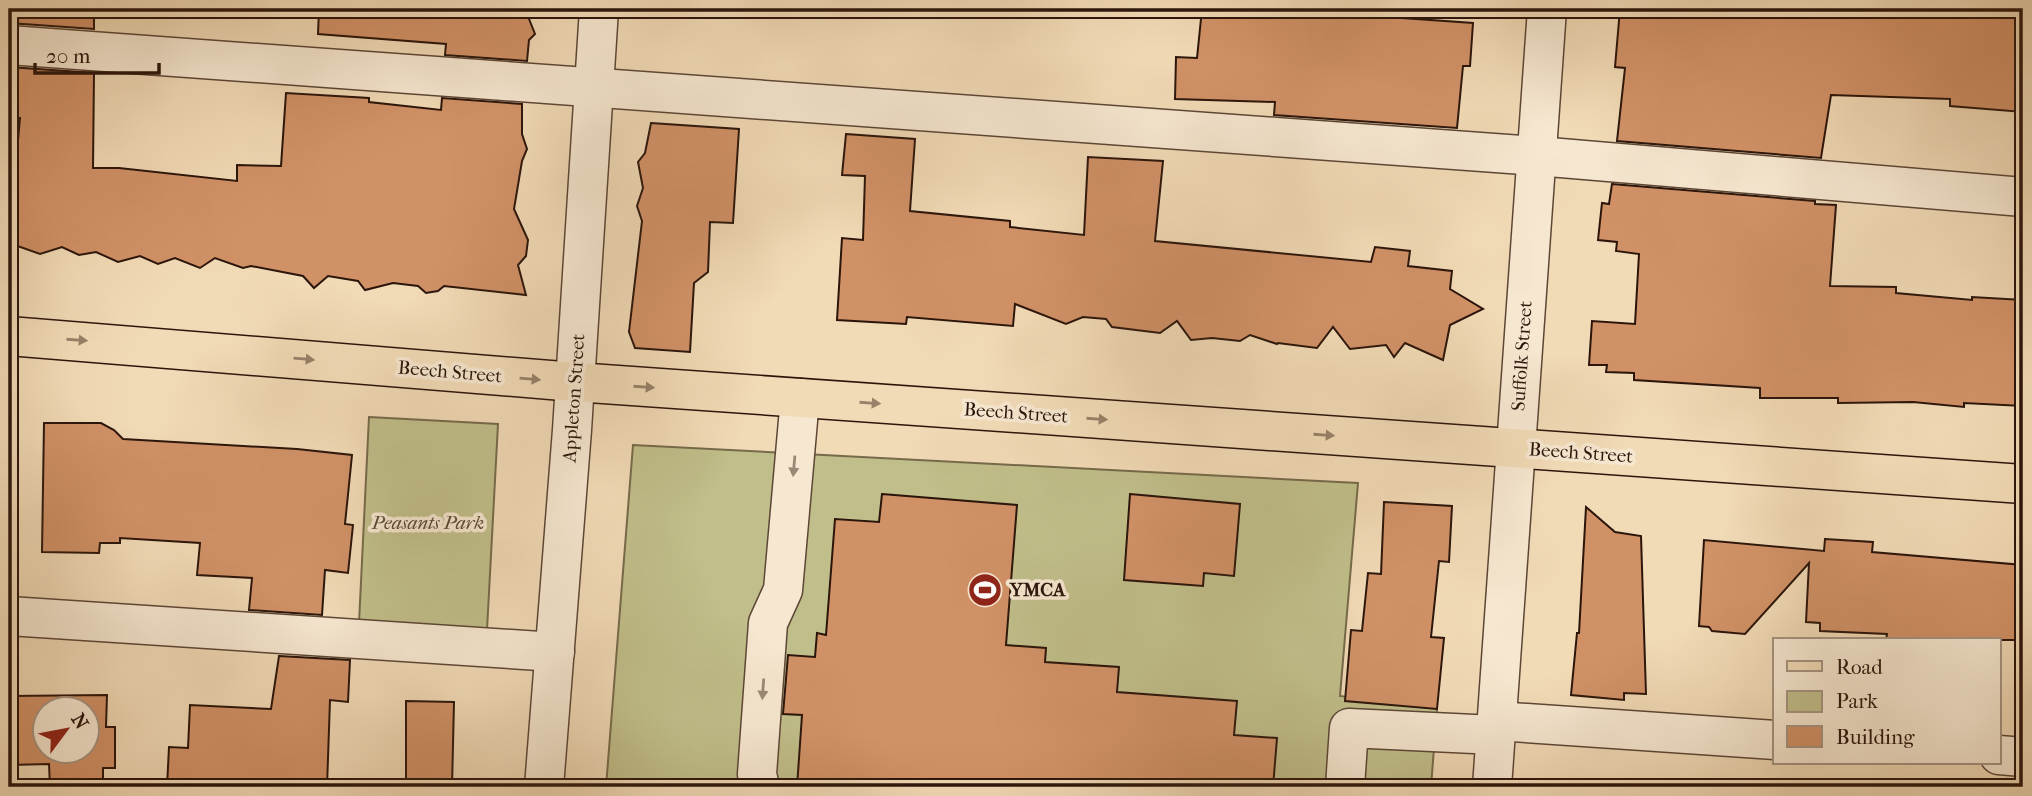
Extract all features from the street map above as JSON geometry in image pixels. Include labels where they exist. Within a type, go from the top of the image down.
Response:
[{"type":"main road","name":"Beech Street","points":[[9,336],[575,382],[2023,484]]},
{"type":"street","name":"Appleton Street","points":[[544,787],[575,382],[599,9]]},
{"type":"street","name":"Suffolk Street","points":[[1492,787],[1547,9]]},
{"type":"street","points":[[9,46],[1537,156],[2023,197]]},
{"type":"street","points":[[760,787],[757,774],[768,623],[783,590],[800,398]]},
{"type":"street","points":[[9,615],[555,652]]},
{"type":"street","points":[[1345,787],[1349,729],[1496,728],[1773,740]]},
{"type":"street","points":[[2000,755],[2023,757]]},
{"type":"green space","name":"Peasants Park","points":[[369,417],[498,424],[487,630],[359,623]]},
{"type":"green space","name":"YMCA","points":[[633,445],[1358,483],[1340,696],[1437,709],[1431,787],[606,787]]},
{"type":"building","points":[[9,9],[94,9],[94,29],[9,23]]},
{"type":"building","points":[[319,9],[525,9],[535,34],[529,40],[527,61],[445,55],[446,44],[318,34]]},
{"type":"building","points":[[1202,9],[1375,9],[1374,16],[1473,23],[1470,66],[1463,66],[1457,128],[1274,115],[1275,102],[1175,99],[1176,57],[1197,58]]},
{"type":"building","points":[[1620,9],[2023,9],[2023,112],[1950,106],[1950,99],[1831,95],[1821,158],[1617,141],[1625,68],[1615,67]]},
{"type":"building","points":[[9,67],[94,73],[93,168],[119,168],[237,181],[237,165],[281,166],[286,93],[369,98],[369,102],[441,110],[442,98],[522,104],[522,134],[527,149],[522,161],[514,209],[528,240],[526,256],[518,265],[526,295],[444,286],[438,291],[426,293],[418,286],[393,283],[365,290],[358,281],[328,276],[314,288],[303,276],[251,266],[243,268],[215,258],[200,268],[175,258],[158,264],[140,256],[118,262],[96,252],[79,255],[62,247],[40,254],[9,243],[9,194],[13,195],[20,118],[9,118]]},
{"type":"building","points":[[651,123],[739,129],[733,223],[710,222],[708,272],[694,283],[690,352],[635,348],[629,332],[642,221],[637,206],[643,188],[638,162],[645,153]]},
{"type":"building","points":[[846,134],[915,139],[910,211],[1010,221],[1010,227],[1084,235],[1088,157],[1163,161],[1155,241],[1371,262],[1375,247],[1410,251],[1408,266],[1452,271],[1450,289],[1483,309],[1450,325],[1443,360],[1405,343],[1394,357],[1386,345],[1350,349],[1333,327],[1317,348],[1277,344],[1250,335],[1240,341],[1212,338],[1191,340],[1177,321],[1160,333],[1112,327],[1106,319],[1083,317],[1066,324],[1015,304],[1013,326],[907,317],[906,324],[837,320],[842,238],[863,240],[865,176],[842,175]]},
{"type":"building","points":[[1612,184],[1836,205],[1830,286],[1896,287],[1896,293],[1972,300],[1972,297],[2023,300],[2023,406],[1964,403],[1964,407],[1913,402],[1838,403],[1838,398],[1760,398],[1760,388],[1634,380],[1634,373],[1606,372],[1607,365],[1589,365],[1592,321],[1635,324],[1639,254],[1616,251],[1617,242],[1598,240],[1602,203],[1609,204]]},
{"type":"building","points":[[44,423],[101,423],[123,439],[297,449],[352,455],[345,524],[353,525],[348,573],[325,570],[322,615],[249,610],[252,578],[197,575],[200,543],[120,538],[120,543],[100,543],[99,553],[42,552]]},
{"type":"building","points":[[882,494],[1017,505],[1006,645],[1046,648],[1045,662],[1119,667],[1117,692],[1237,701],[1234,735],[1277,738],[1273,787],[797,787],[802,715],[783,714],[788,655],[815,657],[817,633],[826,635],[835,519],[879,522]]},
{"type":"building","points":[[1130,494],[1240,504],[1234,576],[1204,573],[1203,586],[1124,580]]},
{"type":"building","points":[[1384,502],[1452,506],[1449,562],[1439,561],[1431,637],[1444,638],[1437,709],[1345,701],[1351,630],[1362,631],[1368,573],[1381,574]]},
{"type":"building","points":[[1586,507],[1615,532],[1641,536],[1646,694],[1624,693],[1624,700],[1571,695],[1579,633]]},
{"type":"building","points":[[1825,539],[1873,542],[1872,552],[2023,565],[2023,640],[1886,638],[1887,634],[1820,631],[1820,623],[1806,622],[1809,563],[1745,634],[1712,631],[1709,627],[1699,626],[1704,540],[1824,551]]},
{"type":"building","points":[[279,656],[350,660],[348,702],[330,700],[327,787],[167,787],[169,747],[188,748],[190,705],[271,709]]},
{"type":"building","points":[[102,695],[107,695],[106,727],[115,727],[115,768],[103,768],[103,787],[50,787],[49,764],[102,764]]},
{"type":"building","points":[[9,696],[32,696],[32,764],[49,764],[9,765]]},
{"type":"building","points":[[406,701],[454,702],[452,787],[406,787]]},
{"type":"place","name":"YMCA","points":[[985,590]]}]
